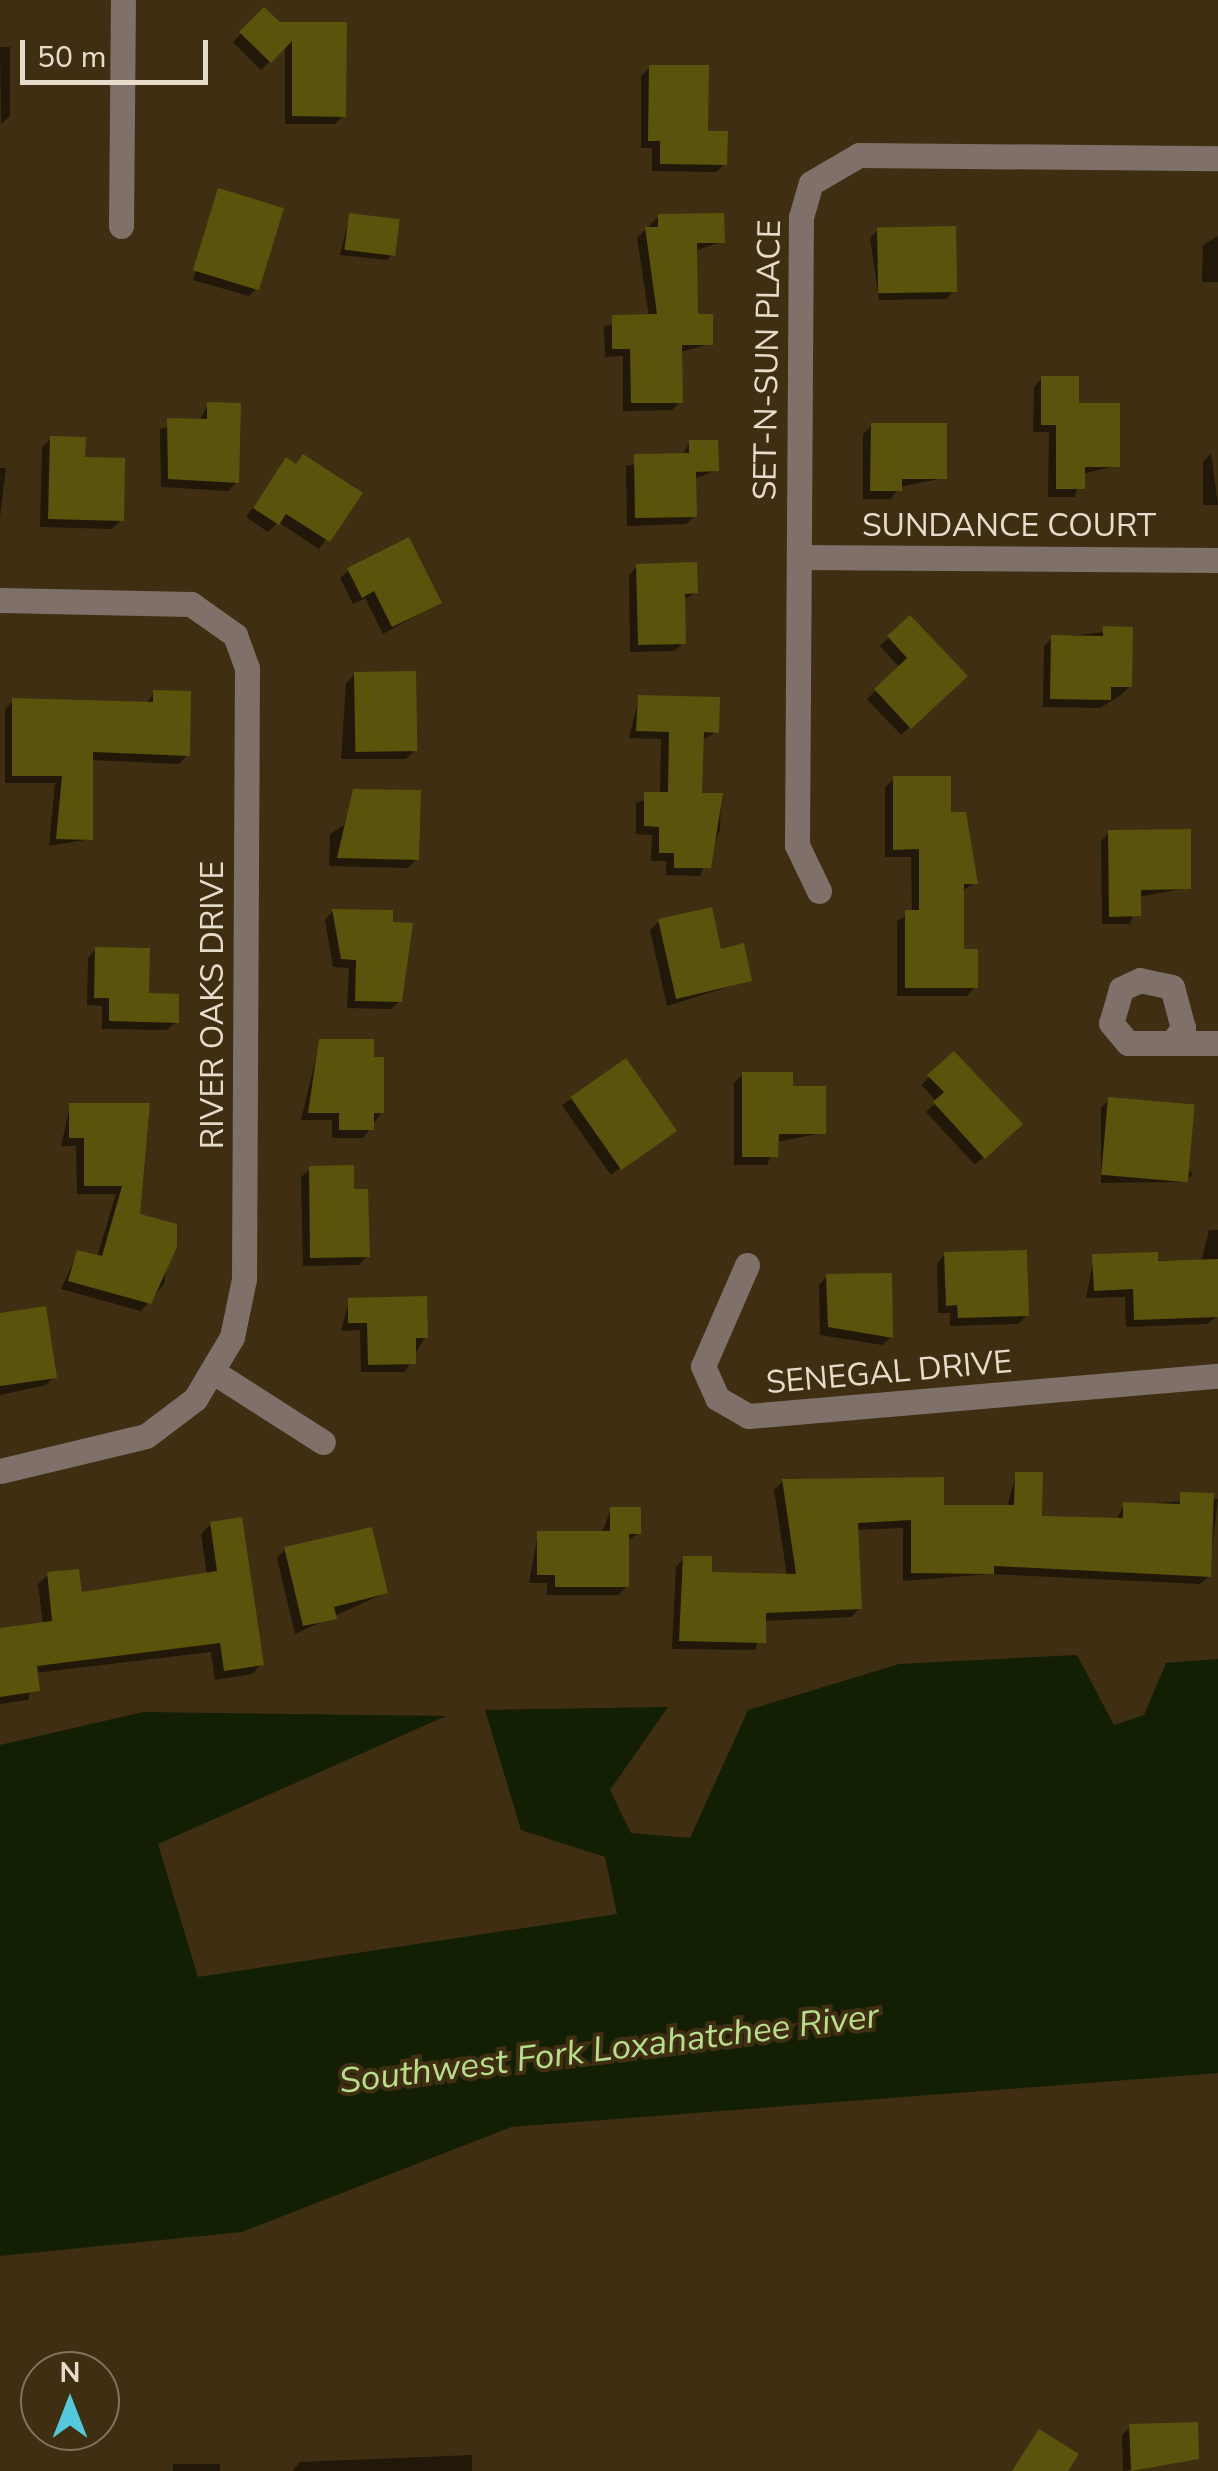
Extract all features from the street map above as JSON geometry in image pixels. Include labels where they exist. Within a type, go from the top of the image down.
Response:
[{"type":"street","points":[[121,226],[122,0]]},
{"type":"street","name":"SET-N-SUN PLACE","points":[[819,891],[797,845],[798,556],[801,217],[824,169],[859,155],[1218,158]]},
{"type":"street","name":"SUNDANCE COURT","points":[[798,556],[1218,560]]},
{"type":"street","name":"RIVER OAKS DRIVE","points":[[0,600],[191,604],[223,621],[243,651],[244,1278],[214,1373],[146,1436],[0,1471]]},
{"type":"street","points":[[1172,1043],[1218,1043]]},
{"type":"street","name":"SENEGAL DRIVE","points":[[747,1265],[703,1366],[717,1398],[748,1416],[1218,1376]]},
{"type":"street","points":[[214,1373],[323,1442]]},
{"type":"water","name":"Southwest Fork Loxahatchee River","points":[[1077,1655],[1114,1725],[1144,1715],[1166,1663],[1218,1659],[1218,2073],[511,2127],[242,2232],[0,2256],[0,1745],[143,1712],[446,1716],[158,1844],[198,1977],[617,1914],[605,1857],[521,1830],[485,1710],[668,1707],[610,1790],[631,1833],[690,1838],[748,1710],[899,1664]]},
{"type":"building","points":[[264,7],[280,22],[347,22],[346,117],[292,116],[292,41],[271,63],[239,32]]},
{"type":"building","points":[[649,65],[709,65],[708,131],[728,131],[727,165],[660,164],[660,141],[648,141]]},
{"type":"building","points":[[218,188],[284,208],[259,290],[193,270]]},
{"type":"building","points":[[349,213],[400,219],[395,256],[344,250]]},
{"type":"building","points":[[724,213],[725,243],[697,243],[698,314],[713,314],[713,345],[682,345],[683,403],[631,403],[630,349],[612,349],[612,315],[657,314],[645,227],[658,227],[658,214]]},
{"type":"building","points":[[956,226],[957,292],[878,293],[877,227]]},
{"type":"building","points":[[1041,376],[1079,376],[1079,403],[1120,403],[1120,467],[1085,467],[1085,489],[1056,489],[1056,425],[1041,425]]},
{"type":"building","points":[[207,402],[241,403],[239,483],[168,479],[167,418],[207,419]]},
{"type":"building","points":[[871,423],[947,423],[947,479],[902,479],[902,491],[870,491]]},
{"type":"building","points":[[50,436],[86,437],[85,457],[125,458],[124,521],[48,519]]},
{"type":"building","points":[[689,440],[718,440],[719,471],[696,472],[697,517],[635,518],[634,454],[689,453]]},
{"type":"building","points":[[303,454],[363,493],[330,542],[286,514],[279,525],[253,508],[286,457],[296,464]]},
{"type":"building","points":[[409,537],[442,603],[392,627],[374,591],[362,598],[347,568]]},
{"type":"building","points":[[697,562],[698,593],[685,594],[686,644],[638,645],[636,564]]},
{"type":"building","points":[[910,615],[968,676],[911,729],[874,689],[907,658],[887,636]]},
{"type":"building","points":[[1103,626],[1133,627],[1132,687],[1111,687],[1111,700],[1050,699],[1051,635],[1103,636]]},
{"type":"building","points":[[416,671],[417,751],[355,752],[354,672]]},
{"type":"building","points":[[153,690],[191,691],[190,756],[93,752],[93,840],[56,839],[62,776],[12,776],[12,698],[153,702]]},
{"type":"building","points":[[638,695],[720,697],[719,733],[704,732],[702,793],[723,793],[711,868],[674,868],[674,853],[659,853],[659,827],[644,826],[644,792],[668,792],[669,732],[636,731]]},
{"type":"building","points":[[893,776],[951,776],[951,812],[966,812],[978,884],[964,884],[964,949],[978,949],[978,988],[905,988],[905,910],[919,910],[919,849],[893,850]]},
{"type":"building","points":[[353,789],[421,790],[419,860],[337,858]]},
{"type":"building","points":[[1191,829],[1191,889],[1141,890],[1141,916],[1109,917],[1108,830]]},
{"type":"building","points":[[712,907],[721,949],[744,943],[752,981],[676,999],[658,919]]},
{"type":"building","points":[[332,909],[393,910],[393,922],[413,923],[402,1002],[355,1001],[356,960],[341,959]]},
{"type":"building","points":[[95,947],[150,948],[149,993],[179,994],[179,1023],[109,1021],[109,998],[94,998]]},
{"type":"building","points":[[319,1039],[374,1039],[374,1057],[384,1057],[384,1113],[374,1113],[374,1130],[339,1130],[339,1113],[308,1113]]},
{"type":"building","points":[[954,1051],[1023,1124],[985,1159],[933,1102],[944,1092],[927,1075]]},
{"type":"building","points":[[626,1058],[677,1131],[621,1170],[570,1097]]},
{"type":"building","points":[[742,1072],[793,1072],[793,1086],[826,1086],[826,1134],[779,1134],[778,1157],[742,1157]]},
{"type":"building","points":[[1108,1097],[1195,1105],[1188,1182],[1101,1175]]},
{"type":"building","points":[[69,1103],[150,1103],[140,1214],[177,1224],[177,1247],[151,1304],[68,1281],[77,1250],[102,1256],[122,1186],[84,1186],[84,1138],[69,1138]]},
{"type":"building","points":[[354,1165],[354,1189],[368,1189],[370,1257],[310,1258],[309,1166]]},
{"type":"building","points":[[1027,1250],[1029,1316],[958,1318],[957,1305],[946,1306],[944,1252]]},
{"type":"building","points":[[1158,1252],[1158,1261],[1218,1259],[1218,1317],[1134,1320],[1133,1289],[1094,1291],[1092,1254]]},
{"type":"building","points":[[892,1273],[893,1338],[828,1327],[826,1274]]},
{"type":"building","points":[[427,1296],[428,1338],[416,1338],[416,1364],[368,1365],[367,1323],[348,1323],[348,1298]]},
{"type":"building","points":[[46,1306],[57,1378],[0,1386],[0,1313]]},
{"type":"building","points":[[1015,1472],[1043,1472],[1042,1516],[1123,1518],[1123,1502],[1180,1504],[1180,1492],[1214,1493],[1211,1577],[994,1566],[994,1574],[911,1573],[911,1520],[858,1523],[862,1609],[766,1613],[766,1643],[679,1641],[683,1556],[712,1556],[712,1572],[796,1574],[782,1479],[944,1477],[944,1505],[1014,1505]]},
{"type":"building","points":[[610,1507],[641,1507],[641,1534],[629,1534],[629,1587],[555,1587],[555,1575],[537,1575],[537,1531],[610,1531]]},
{"type":"building","points":[[242,1517],[264,1665],[224,1671],[220,1643],[37,1666],[40,1691],[0,1697],[0,1628],[52,1621],[47,1572],[79,1569],[82,1592],[217,1571],[210,1522]]},
{"type":"building","points":[[372,1527],[388,1593],[334,1607],[337,1619],[303,1626],[284,1547]]},
{"type":"building","points":[[1198,2422],[1199,2459],[1131,2471],[1129,2424]]},
{"type":"building","points":[[1039,2429],[1079,2454],[1068,2471],[1012,2471]]}]
